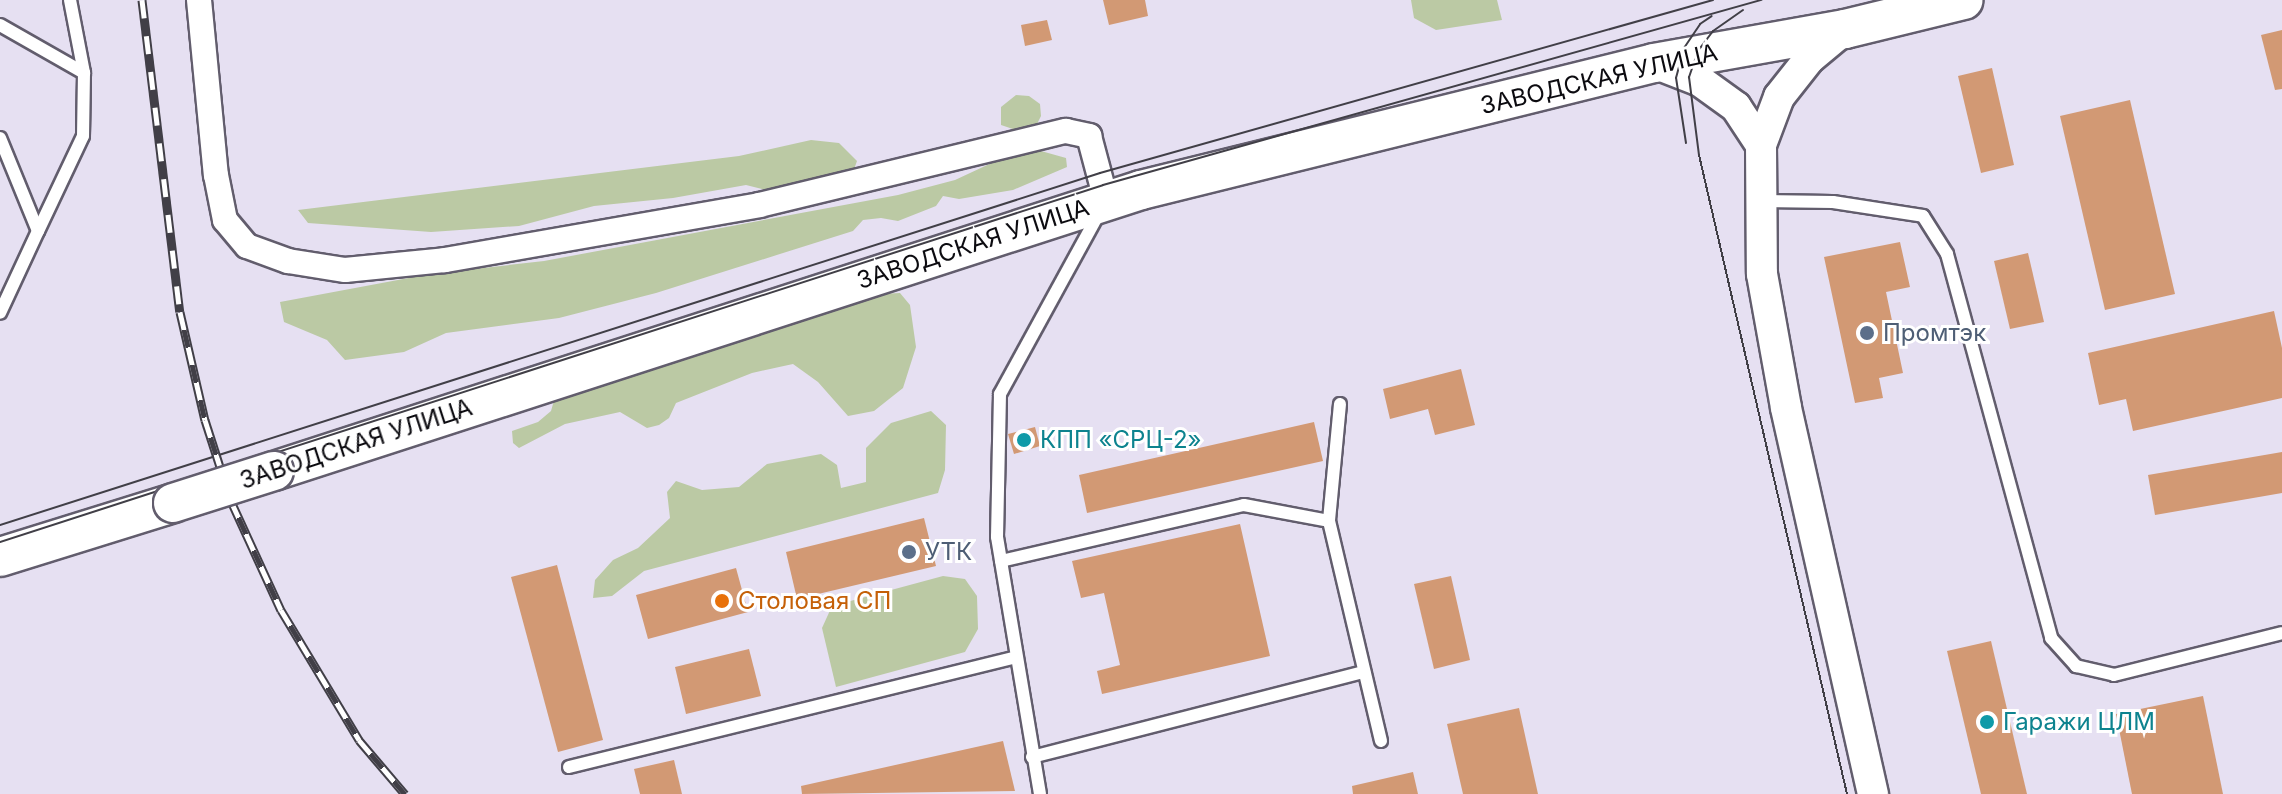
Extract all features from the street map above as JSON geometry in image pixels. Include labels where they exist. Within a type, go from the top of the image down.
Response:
[{"type":"main road","name":"ЗАВОДСКАЯ УЛИЦА","points":[[0,557],[1106,200],[1654,63],[1845,29],[1964,0]]},
{"type":"street","points":[[199,0],[216,175],[225,220],[247,246],[288,261],[345,270],[445,260],[759,205],[1066,131],[1089,136],[1106,200]]},
{"type":"street","points":[[1845,29],[1809,59],[1779,97],[1761,145],[1762,274],[1786,408],[1873,794]]},
{"type":"street","points":[[1654,63],[1700,81],[1736,107],[1761,145]]},
{"type":"lane","points":[[0,313],[83,136],[84,73],[70,0]]},
{"type":"lane","points":[[0,25],[84,73]]},
{"type":"lane","points":[[0,138],[38,231]]},
{"type":"lane","points":[[1040,794],[997,537],[1000,394],[1106,200]]},
{"type":"lane","points":[[1762,201],[1833,202],[1923,216],[1947,254],[2051,638],[2076,666],[2114,675],[2282,633]]},
{"type":"lane","points":[[1340,404],[1329,521],[1381,741]]},
{"type":"lane","points":[[1001,561],[1244,505],[1329,521]]},
{"type":"lane","points":[[569,767],[1016,657]]},
{"type":"lane","points":[[1032,757],[1364,672]]},
{"type":"green space","points":[[1411,0],[1497,0],[1502,20],[1436,30],[1414,18]]},
{"type":"green space","points":[[1016,95],[1029,96],[1040,104],[1041,116],[1037,124],[1019,131],[1001,125],[1001,107]]},
{"type":"green space","points":[[811,140],[839,143],[857,161],[852,175],[774,192],[746,185],[673,198],[594,206],[519,226],[431,232],[308,223],[298,210],[739,156]]},
{"type":"green space","points":[[1041,151],[1066,158],[1067,167],[1013,190],[959,199],[943,196],[936,206],[898,221],[881,218],[863,220],[853,231],[656,293],[559,318],[446,333],[404,352],[345,360],[327,340],[284,322],[280,302],[430,274],[544,261],[898,195],[955,180],[998,160]]},
{"type":"green space","points":[[900,293],[910,305],[916,347],[903,388],[874,411],[848,416],[818,382],[793,364],[752,373],[676,403],[669,418],[659,425],[647,428],[620,412],[565,424],[519,448],[513,443],[512,431],[538,422],[551,411],[555,397],[881,294]]},
{"type":"green space","points":[[931,411],[946,425],[945,470],[938,493],[644,571],[612,596],[593,598],[595,580],[613,560],[638,548],[670,518],[667,492],[676,481],[702,490],[739,487],[767,464],[821,454],[837,465],[841,488],[866,482],[866,448],[891,423]]},
{"type":"green space","points":[[943,576],[965,579],[977,596],[978,629],[965,652],[836,687],[822,628],[832,606]]},
{"type":"building","points":[[1103,0],[1145,0],[1148,16],[1109,25]]},
{"type":"building","points":[[1047,20],[1052,40],[1025,46],[1021,25]]},
{"type":"building","points":[[2282,30],[2282,89],[2275,90],[2261,35]]},
{"type":"building","points":[[1992,68],[2014,165],[1981,173],[1958,76]]},
{"type":"building","points":[[2130,100],[2175,294],[2105,310],[2060,116]]},
{"type":"building","name":"Промтэк","points":[[1900,242],[1910,287],[1886,292],[1903,373],[1879,378],[1883,398],[1855,403],[1824,257]]},
{"type":"building","points":[[2028,253],[2044,322],[2010,329],[1994,261]]},
{"type":"building","points":[[2274,311],[2282,348],[2282,398],[2133,431],[2126,399],[2099,405],[2088,353]]},
{"type":"building","points":[[1461,369],[1475,425],[1435,435],[1428,409],[1390,419],[1383,389]]},
{"type":"building","points":[[1314,422],[1323,461],[1087,513],[1079,475]]},
{"type":"building","name":"КПП «СРЦ-2»","points":[[1035,427],[1040,446],[1014,454],[1008,434]]},
{"type":"building","points":[[2282,452],[2282,493],[2155,515],[2148,475]]},
{"type":"building","points":[[924,518],[936,566],[797,599],[786,552]]},
{"type":"building","points":[[1240,524],[1270,656],[1102,694],[1097,671],[1120,665],[1104,593],[1081,598],[1072,561]]},
{"type":"building","points":[[557,565],[603,740],[558,752],[511,577]]},
{"type":"building","points":[[736,568],[748,612],[648,639],[636,595]]},
{"type":"building","points":[[1451,576],[1470,660],[1434,669],[1414,584]]},
{"type":"building","name":"Гаражи ЦЛМ","points":[[1991,641],[2027,794],[1981,794],[1947,651]]},
{"type":"building","points":[[749,649],[761,696],[686,714],[675,667]]},
{"type":"building","points":[[2203,696],[2223,794],[2132,794],[2116,714]]},
{"type":"building","points":[[1519,708],[1538,794],[1463,794],[1447,724]]},
{"type":"building","points":[[1003,741],[1015,791],[802,794],[801,786]]},
{"type":"building","points":[[674,760],[682,794],[640,794],[634,769]]},
{"type":"building","points":[[1413,772],[1418,794],[1353,794],[1352,786]]},
{"type":"tram line","points":[[0,525],[1100,173],[1713,0]]},
{"type":"tram line","points":[[0,542],[1103,185],[1761,0]]},
{"type":"tram line","points":[[1743,10],[1713,31],[1698,51],[1689,77],[1699,155],[1847,794]]},
{"type":"tram line","points":[[1686,143],[1676,78],[1684,48],[1700,24],[1712,16]]},
{"type":"railway","points":[[142,0],[180,312],[205,420],[231,501],[281,610],[359,740],[405,794]]},
{"type":"place","name":"Промтэк","points":[[1867,333]]},
{"type":"place","name":"КПП «СРЦ-2»","points":[[1024,440]]},
{"type":"place","name":"УТК","points":[[909,552]]},
{"type":"place","name":"Столовая СП","points":[[722,601]]},
{"type":"place","name":"Гаражи ЦЛМ","points":[[1987,722]]}]
